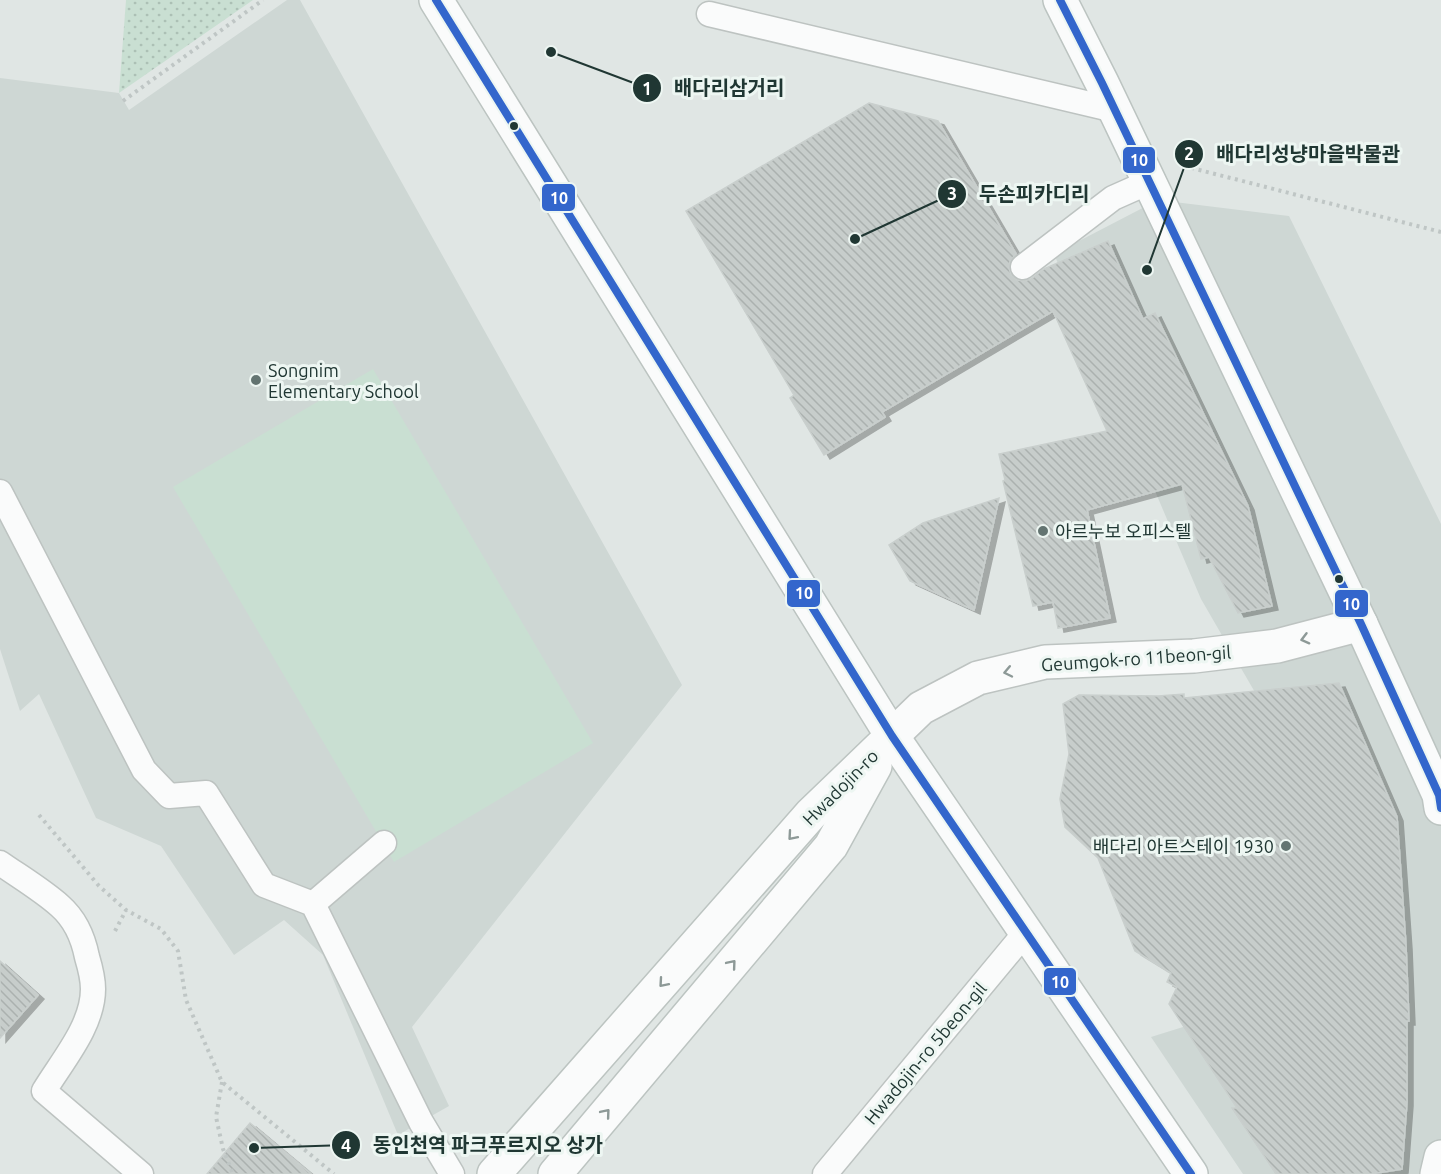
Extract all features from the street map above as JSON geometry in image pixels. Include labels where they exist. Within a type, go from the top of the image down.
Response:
[{"type":"street","points":[[436,0],[892,736],[1191,1174]]},
{"type":"street","points":[[1060,0],[1115,110],[1162,173],[1440,799]]},
{"type":"street","name":"Geumgok-ro 11beon-gil","points":[[892,736],[921,708],[978,678],[1045,662],[1194,656],[1277,646],[1361,624]]},
{"type":"street","name":"Hwadojin-ro","points":[[494,1174],[811,814],[892,736]]},
{"type":"street","name":"Hwadojin-ro","points":[[555,1174],[831,846],[892,736]]},
{"type":"street","points":[[1437,1174],[1441,1157]]},
{"type":"lane","points":[[709,14],[1115,110]]},
{"type":"lane","points":[[1023,267],[1113,198],[1162,173]]},
{"type":"lane","points":[[0,492],[144,770],[170,796],[206,793],[264,885],[313,904],[421,1122],[452,1174]]},
{"type":"lane","points":[[313,904],[384,843]]},
{"type":"lane","points":[[0,863],[60,906],[75,923],[84,944],[89,965],[93,989],[89,1012],[80,1033],[44,1091],[141,1174]]},
{"type":"lane","name":"Hwadojin-ro 5beon-gil","points":[[825,1174],[1025,933]]},
{"type":"path","points":[[123,101],[263,0]]},
{"type":"path","points":[[1162,173],[1441,232]]},
{"type":"path","points":[[39,815],[99,886],[126,910],[161,929],[178,951],[186,1000],[222,1082],[334,1174]]},
{"type":"path","points":[[222,1082],[216,1117],[223,1149],[234,1174]]},
{"type":"shaded area","name":"Songnim Elementary School","points":[[287,0],[300,0],[682,685],[412,1027],[449,1106],[398,1135],[323,955],[284,920],[234,955],[161,846],[96,818],[39,694],[20,711],[0,649],[0,78],[119,93],[129,110]]},
{"type":"shaded area","points":[[1158,200],[1289,216],[1441,524],[1441,1174],[1243,1174],[1151,1037],[1324,983],[1290,753],[1201,599],[1054,254]]},
{"type":"green space","points":[[126,0],[253,0],[119,93]]},
{"type":"green space","points":[[373,369],[593,743],[394,862],[173,487]]},
{"type":"building","points":[[869,103],[938,121],[1016,254],[1010,261],[1009,268],[1011,275],[1017,280],[1031,279],[1044,269],[1108,241],[1143,319],[1155,313],[1248,506],[1272,606],[1238,613],[1209,557],[1201,559],[1182,484],[1087,510],[1110,618],[1058,628],[1053,602],[1033,606],[1003,481],[1005,480],[999,454],[1107,431],[1053,311],[882,412],[885,417],[824,455],[790,398],[794,395],[686,211]]},
{"type":"building","points":[[999,498],[974,610],[910,581],[889,545],[923,523]]},
{"type":"building","points":[[1339,683],[1397,817],[1409,1021],[1407,1021],[1407,1102],[1402,1169],[1371,1174],[1276,1174],[1232,1108],[1237,1108],[1169,1004],[1177,987],[1167,982],[1171,973],[1135,951],[1098,858],[1065,827],[1060,799],[1069,754],[1063,704],[1079,695],[1184,694],[1184,698]]},
{"type":"building","points":[[0,961],[38,995],[0,1038]]},
{"type":"building","points":[[250,1123],[311,1174],[207,1174]]},
{"type":"transit line","name":"10","points":[[436,0],[892,736],[1191,1174]]},
{"type":"transit line","name":"10","points":[[1060,0],[1361,624],[1439,795],[1441,808]]},
{"type":"place","name":"배다리삼거리","points":[[551,52]]},
{"type":"place","name":"두손피카디리","points":[[855,239]]},
{"type":"place","name":"배다리성냥마을박물관","points":[[1147,270]]},
{"type":"place","name":"Songnim Elementary School","points":[[256,380]]},
{"type":"place","name":"아르누보 오피스텔","points":[[1043,531]]},
{"type":"place","name":"배다리 아트스테이 1930","points":[[1286,846]]},
{"type":"place","name":"동인천역 파크푸르지오 상가","points":[[254,1148]]}]
